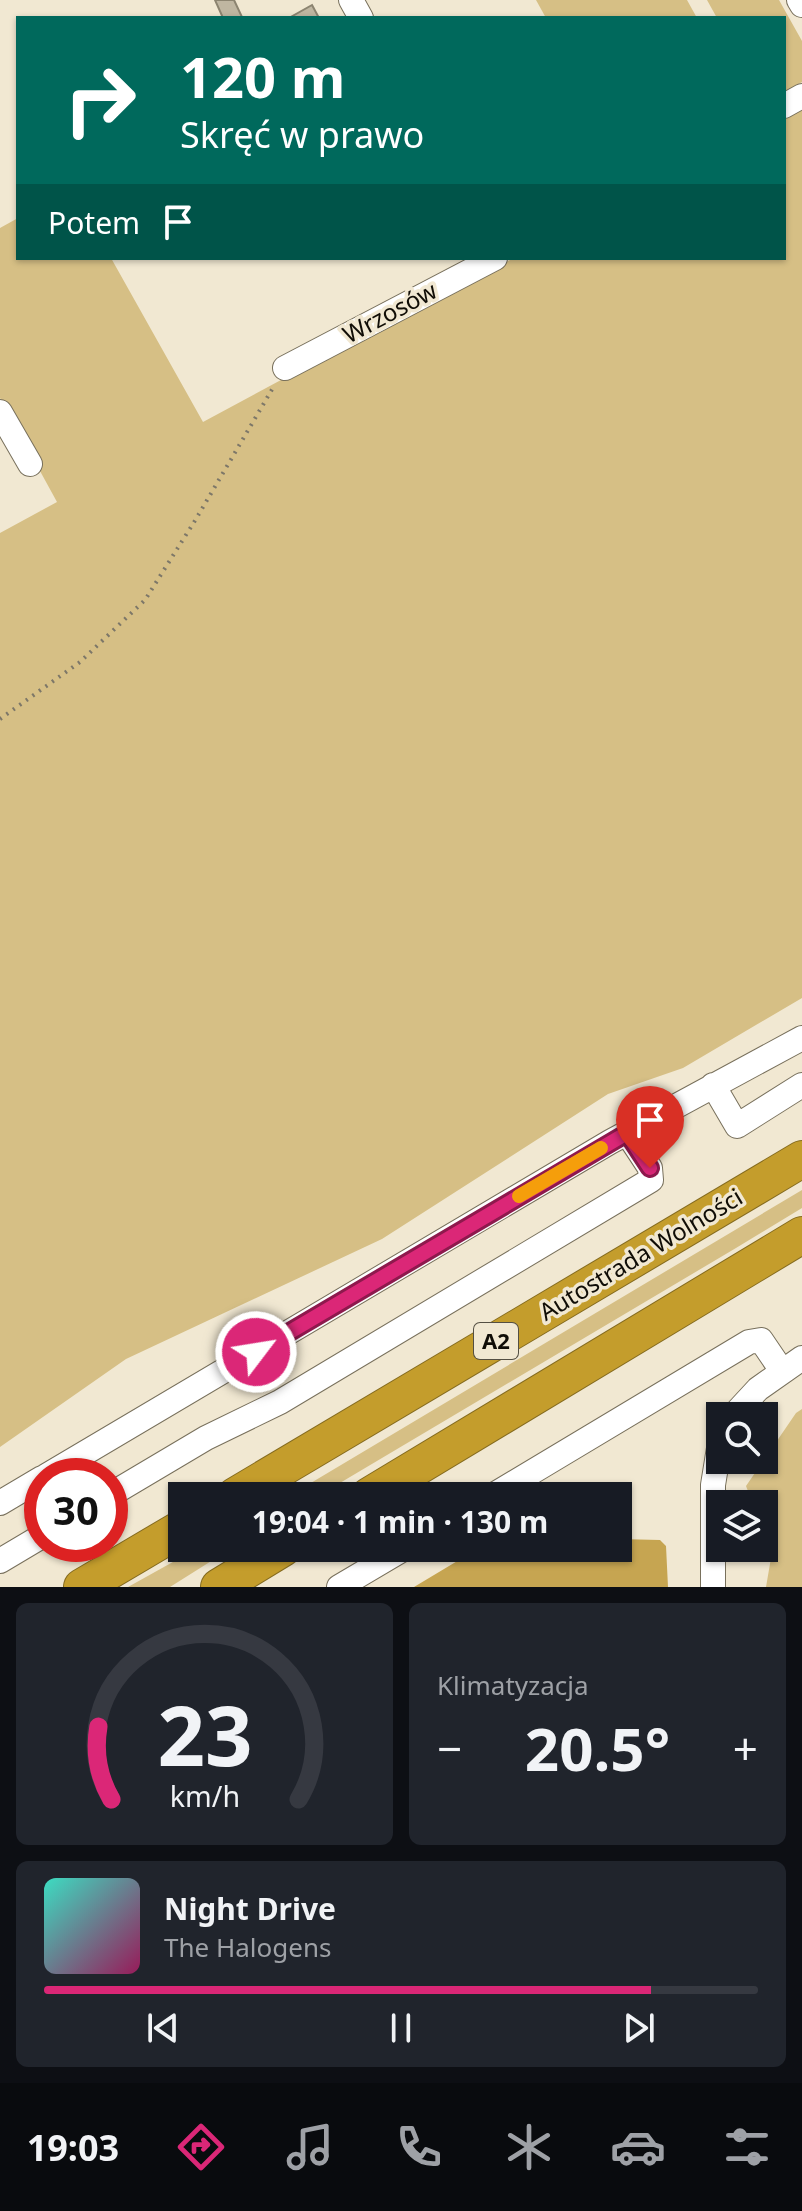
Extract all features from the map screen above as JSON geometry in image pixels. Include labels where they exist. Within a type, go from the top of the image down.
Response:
[{"type":"highway","name":"Autostrada Wolności","points":[[258,1482],[802,1159]]},
{"type":"highway","points":[[392,1482],[796,1238]]},
{"type":"highway","points":[[82,1587],[168,1536]]},
{"type":"highway","points":[[219,1587],[260,1562]]},
{"type":"street","points":[[799,0],[802,5]]},
{"type":"street","name":"Wrzosów","points":[[285,368],[491,260]]},
{"type":"street","points":[[0,412],[30,464]]},
{"type":"street","points":[[76,1458],[627,1133],[802,1038]]},
{"type":"street","points":[[713,1085],[737,1126],[802,1085]]},
{"type":"street","points":[[128,1484],[206,1438],[280,1402],[651,1180],[650,1168],[627,1133]]},
{"type":"street","points":[[515,1482],[749,1342],[761,1340],[792,1364],[745,1402]]},
{"type":"street","points":[[713,1587],[715,1474]]},
{"type":"street","points":[[0,1503],[24,1489]]},
{"type":"street","points":[[0,1561],[24,1547]]},
{"type":"street","points":[[339,1587],[381,1562]]},
{"type":"path","points":[[0,719],[80,662],[145,600],[285,368]]},
{"type":"shaded area","points":[[536,0],[687,0],[696,16],[545,16]]},
{"type":"shaded area","points":[[707,0],[779,0],[802,41],[802,82],[786,91],[786,16],[716,16]]},
{"type":"shaded area","points":[[802,109],[802,998],[683,1068],[608,1094],[382,1239],[126,1359],[0,1447],[0,533],[57,502],[0,398],[0,228],[16,219],[16,260],[112,260],[203,422],[510,260],[786,260],[786,117]]},
{"type":"shaded area","points":[[802,1190],[802,1208],[736,1248],[342,1482],[312,1482]]},
{"type":"shaded area","points":[[802,1409],[802,1587],[766,1587],[770,1562],[778,1562],[778,1490],[748,1490],[746,1486],[754,1474],[778,1474],[778,1439]]},
{"type":"shaded area","points":[[632,1539],[660,1540],[666,1546],[668,1587],[414,1587],[456,1562],[632,1562]]},
{"type":"shaded area","points":[[173,1562],[210,1562],[170,1587],[128,1587]]},
{"type":"building","points":[[215,0],[234,0],[242,16],[222,16]]},
{"type":"building","points":[[312,5],[318,16],[293,16]]},
{"type":"slow traffic","points":[[519,1196],[601,1148]]},
{"type":"route","points":[[256,1352],[627,1133],[650,1168]]}]
